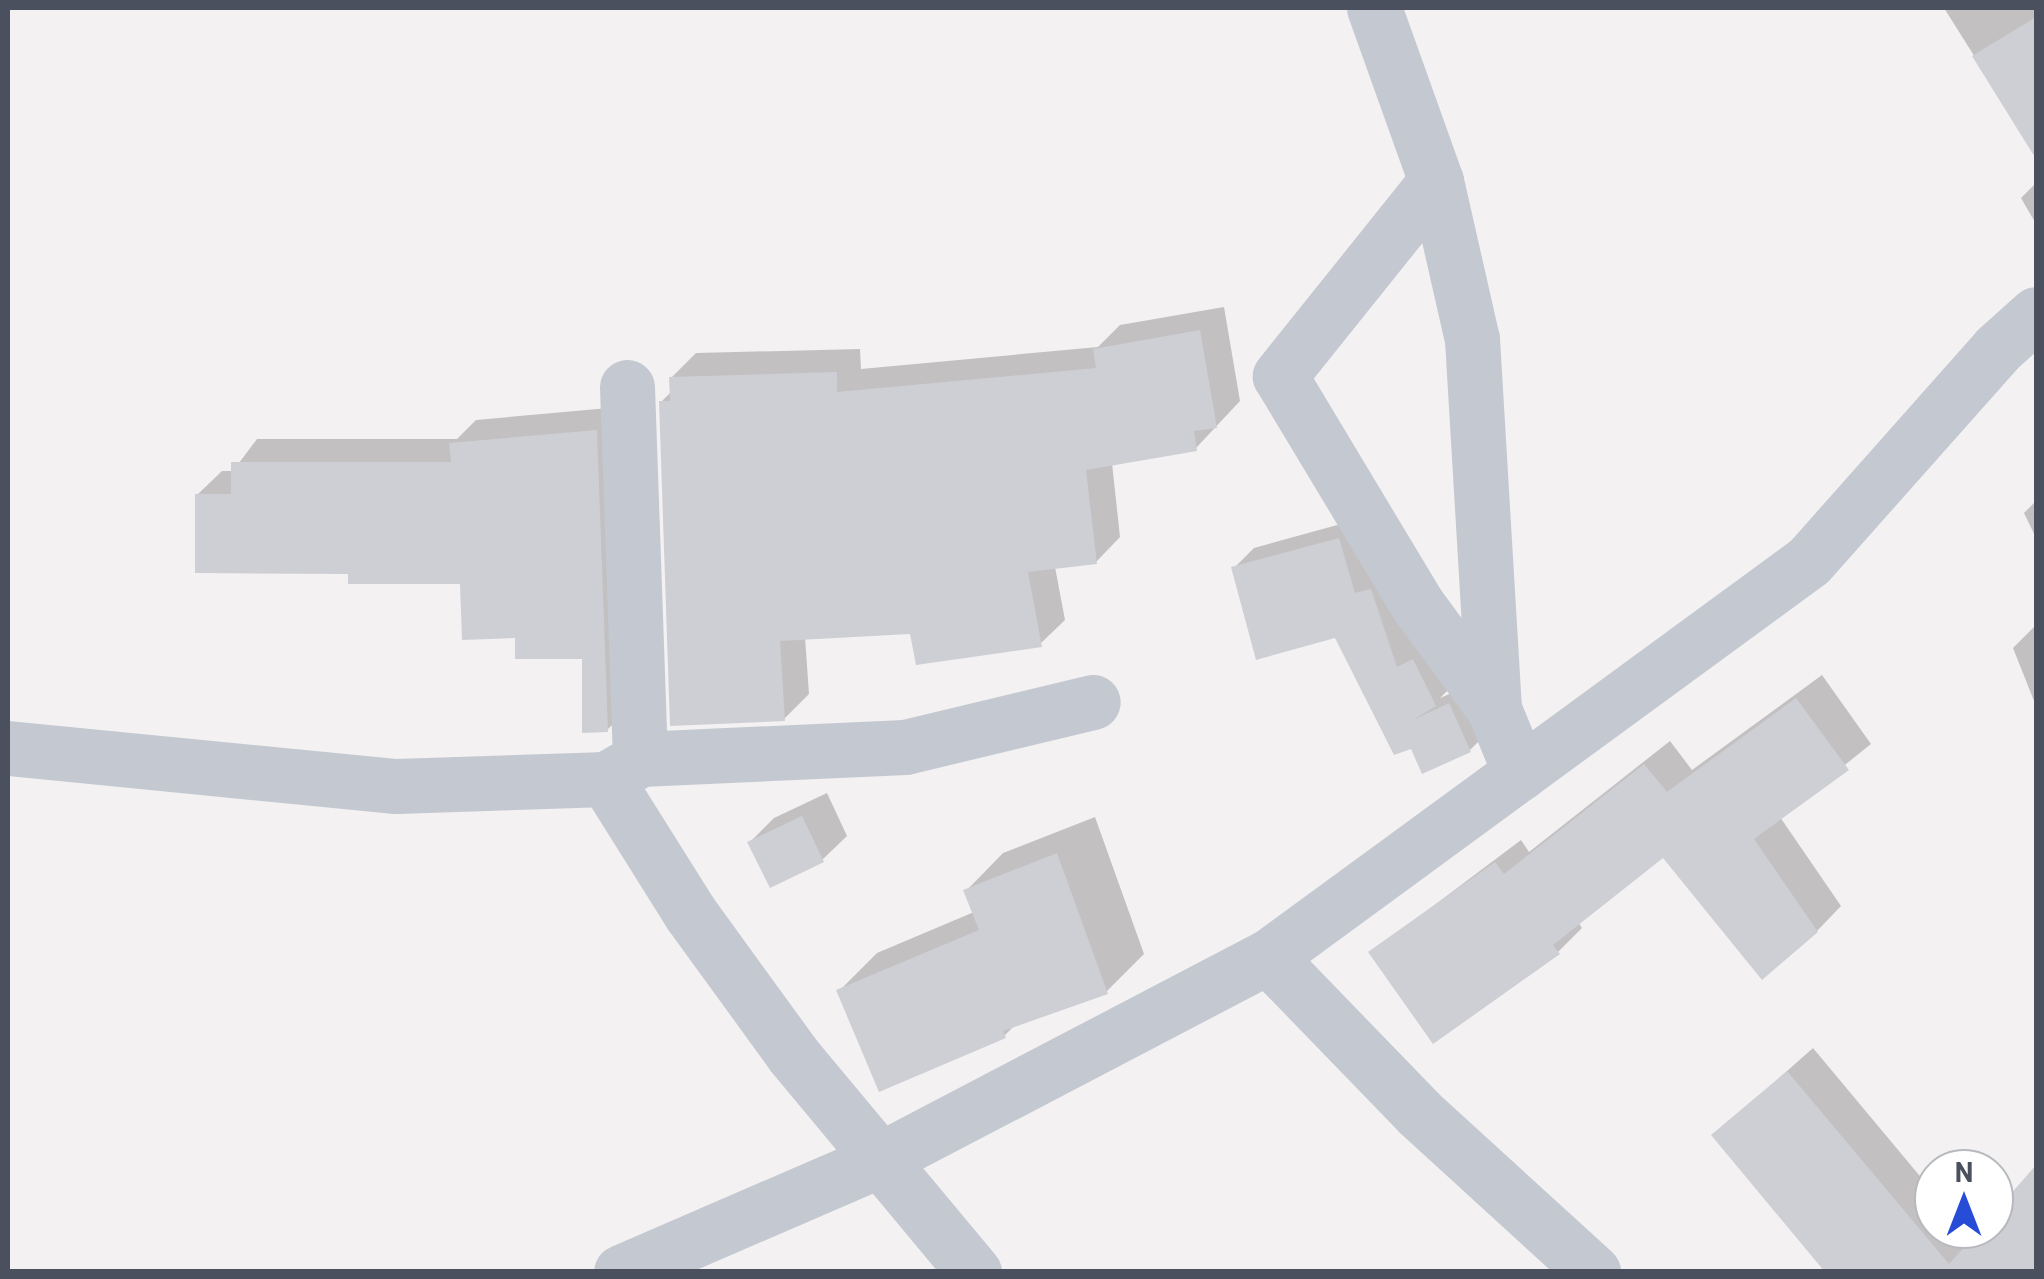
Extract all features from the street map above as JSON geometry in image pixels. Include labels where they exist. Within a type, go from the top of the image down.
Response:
[{"type":"street","points":[[1374,8],[1436,181],[1472,340],[1494,709]]},
{"type":"street","points":[[1436,181],[1280,376],[1417,604],[1494,709],[1520,772]]},
{"type":"street","points":[[621,1272],[877,1162],[1268,958],[1809,560],[1996,348],[2036,314]]},
{"type":"street","points":[[626,387],[623,769],[690,913],[877,1162],[974,1272]]},
{"type":"street","points":[[8,748],[396,786],[905,746],[1093,702]]},
{"type":"street","points":[[1268,958],[1419,1113],[1593,1272]]},
{"type":"building","points":[[2036,17],[2036,159],[1972,56]]},
{"type":"building","points":[[1200,330],[1217,428],[1194,431],[1197,451],[1086,470],[1097,564],[1028,572],[1042,647],[916,665],[910,634],[780,641],[785,721],[670,726],[659,401],[670,401],[669,377],[837,372],[837,392],[1096,368],[1093,349]]},
{"type":"building","points":[[597,430],[608,732],[582,733],[582,659],[515,659],[515,638],[462,640],[460,584],[348,584],[348,574],[195,573],[195,494],[231,494],[231,462],[451,462],[449,443]]},
{"type":"building","points":[[1339,538],[1355,593],[1371,589],[1397,667],[1413,659],[1436,706],[1413,720],[1449,703],[1471,752],[1422,774],[1411,749],[1394,755],[1335,638],[1256,660],[1231,567]]},
{"type":"building","points":[[1796,698],[1849,770],[1754,839],[1818,932],[1762,980],[1663,858],[1553,945],[1560,954],[1433,1044],[1368,952],[1495,862],[1504,874],[1644,764],[1667,792]]},
{"type":"building","points":[[802,816],[824,862],[770,888],[747,842]]},
{"type":"building","points":[[1057,853],[1108,994],[1003,1031],[1006,1038],[879,1092],[836,990],[979,930],[963,890]]},
{"type":"building","points":[[1787,1071],[1914,1222],[1914,1249],[1936,1249],[1949,1264],[1962,1249],[2014,1249],[2014,1190],[2036,1165],[2036,1272],[1825,1272],[1711,1135]]}]
